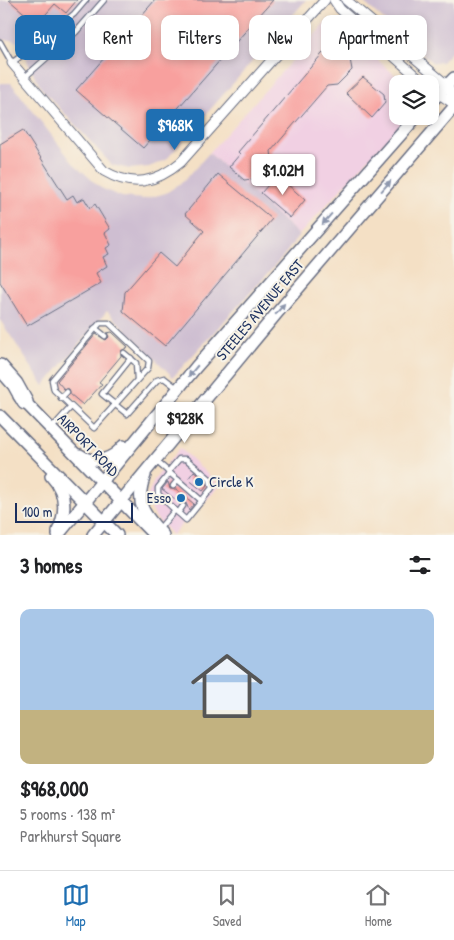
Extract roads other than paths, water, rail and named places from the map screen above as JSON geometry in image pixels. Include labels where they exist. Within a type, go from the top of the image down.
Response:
[{"type":"highway","points":[[0,367],[15,384],[25,402]]},
{"type":"main road","points":[[439,96],[451,82]]},
{"type":"main road","name":"STEELES AVENUE EAST","points":[[93,535],[454,104]]},
{"type":"main road","name":"STEELES AVENUE EAST","points":[[57,535],[178,389],[409,125]]},
{"type":"main road","name":"AIRPORT ROAD","points":[[0,377],[121,501],[159,533]]},
{"type":"main road","points":[[0,416],[117,535]]},
{"type":"main road","points":[[67,444],[88,460],[104,460],[117,453],[130,438],[142,433]]},
{"type":"main road","points":[[24,440],[28,453],[55,481],[63,497],[63,520],[57,535]]},
{"type":"main road","points":[[152,463],[141,488],[141,503],[145,516],[159,533]]},
{"type":"street","points":[[12,63],[104,171],[119,180],[135,182],[154,180],[170,172],[181,162],[325,0]]},
{"type":"street","points":[[334,0],[340,9],[415,75]]},
{"type":"street","points":[[346,0],[451,82],[454,104],[439,101]]},
{"type":"lane","points":[[0,42],[12,63],[74,14],[86,0]]},
{"type":"lane","points":[[24,77],[76,32],[104,0]]},
{"type":"lane","points":[[100,323],[109,323],[149,361],[148,368],[137,379],[94,428],[54,390],[52,380],[100,323]]},
{"type":"lane","points":[[95,328],[105,336]]},
{"type":"lane","points":[[124,352],[136,363],[137,379]]},
{"type":"lane","points":[[131,358],[102,394],[127,414],[157,380],[164,378],[178,389]]},
{"type":"lane","points":[[61,398],[68,392]]},
{"type":"lane","points":[[51,429],[71,407]]},
{"type":"lane","points":[[183,458],[210,479],[212,488],[186,520],[158,494],[158,488],[169,473],[176,461],[183,458]]},
{"type":"lane","points":[[152,463],[178,480],[202,502]]},
{"type":"lane","points":[[173,486],[178,480]]},
{"type":"lane","points":[[180,492],[184,486]]},
{"type":"lane","points":[[163,499],[168,493]]},
{"type":"lane","points":[[188,499],[192,493]]},
{"type":"lane","points":[[170,506],[175,499]]},
{"type":"lane","points":[[159,533],[183,506]]},
{"type":"place","name":"Circle K","points":[[199,482]]},
{"type":"place","name":"Esso","points":[[181,498]]}]
